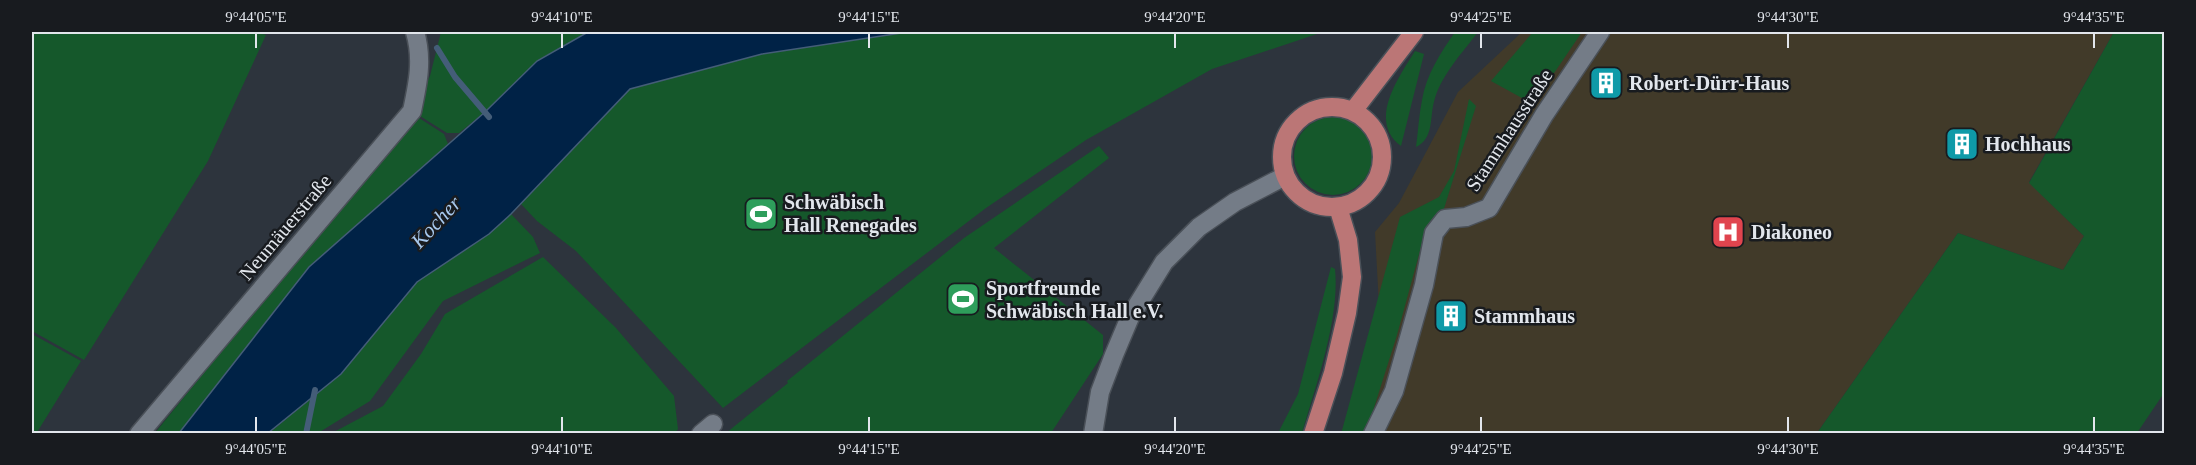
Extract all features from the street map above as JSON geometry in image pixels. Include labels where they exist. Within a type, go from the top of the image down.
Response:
[{"type":"main road","points":[[1353,111],[1414,32]]},
{"type":"main road","points":[[1329,106],[1353,111],[1370,124],[1379,138],[1382,149],[1381,167],[1374,185],[1358,200],[1338,207],[1318,205],[1302,198],[1294,191],[1285,176],[1281,158],[1283,141],[1292,125],[1306,113],[1329,106]]},
{"type":"main road","points":[[1313,434],[1333,373],[1347,313],[1352,277],[1348,240],[1338,207]]},
{"type":"street","name":"Neumäuerstraße","points":[[139,434],[412,111],[419,79],[420,53],[415,32]]},
{"type":"street","name":"Stammhausstraße","points":[[1373,434],[1394,391],[1424,285],[1434,233],[1445,219],[1466,217],[1489,208],[1544,115],[1600,32]]},
{"type":"street","points":[[1093,434],[1100,392],[1114,355],[1130,317],[1164,262],[1199,226],[1235,202],[1285,176]]},
{"type":"shaded area","name":"Diakoneo","points":[[1522,32],[2114,32],[2029,182],[2084,236],[2063,270],[1958,233],[1817,433],[1341,434],[1379,306],[1375,232],[1399,203],[1458,92]]},
{"type":"green space","points":[[32,32],[258,32],[266,35],[208,161],[84,360],[32,331]]},
{"type":"green space","points":[[441,32],[588,32],[537,61],[485,112],[459,133],[447,133],[412,111],[430,76]]},
{"type":"green space","name":"Schwäbisch Hall Renegades","points":[[908,32],[1323,32],[1212,69],[1086,140],[986,208],[723,408],[576,251],[537,221],[521,204],[630,89],[762,54]]},
{"type":"green space","points":[[1455,32],[1478,32],[1443,80],[1433,105],[1429,132],[1422,143],[1416,147],[1421,106],[1427,82],[1439,56]]},
{"type":"green space","points":[[1533,32],[1582,32],[1533,104],[1491,81]]},
{"type":"green space","points":[[2114,32],[2164,32],[2164,393],[2137,433],[1817,433],[1958,233],[2063,270],[2084,236],[2029,183]]},
{"type":"green space","points":[[1415,51],[1424,54],[1401,146],[1391,136],[1386,112],[1389,99],[1401,73]]},
{"type":"green space","points":[[1469,99],[1476,106],[1442,215],[1427,225],[1397,335],[1366,433],[1341,434],[1400,217],[1439,197],[1454,171]]},
{"type":"green space","points":[[1333,117],[1348,120],[1365,134],[1372,156],[1369,171],[1355,188],[1333,195],[1318,192],[1301,178],[1294,156],[1297,141],[1311,124]]},
{"type":"green space","points":[[419,118],[444,134],[448,144],[309,267],[179,433],[154,434],[287,271]]},
{"type":"green space","name":"Sportfreunde Schwäbisch Hall e.V.","points":[[1099,146],[1109,158],[994,248],[1103,335],[1103,354],[1051,433],[726,433],[964,238]]},
{"type":"green space","points":[[511,214],[533,237],[540,253],[443,301],[370,401],[318,433],[268,434],[341,374],[417,282],[489,234]]},
{"type":"green space","points":[[543,257],[616,328],[674,396],[678,429],[675,433],[332,433],[383,406],[421,354],[445,314]]},
{"type":"green space","points":[[1331,267],[1335,269],[1334,309],[1320,373],[1302,433],[1278,433],[1298,394]]},
{"type":"green space","points":[[32,334],[81,361],[36,434],[32,433]]},
{"type":"water","name":"Kocher","points":[[588,32],[908,32],[762,54],[630,89],[511,214],[489,234],[417,282],[341,374],[268,433],[179,433],[309,267],[485,112],[537,61]]},
{"type":"waterway","points":[[437,48],[455,77],[489,117]]},
{"type":"waterway","points":[[306,434],[315,390]]},
{"type":"place","name":"Robert-Dürr-Haus","points":[[1606,83]]},
{"type":"place","name":"Hochhaus","points":[[1962,144]]},
{"type":"place","name":"Schwäbisch Hall Renegades","points":[[761,214]]},
{"type":"place","name":"Diakoneo","points":[[1728,232]]},
{"type":"place","name":"Sportfreunde Schwäbisch Hall e.V.","points":[[963,299]]},
{"type":"place","name":"Stammhaus","points":[[1451,316]]}]
